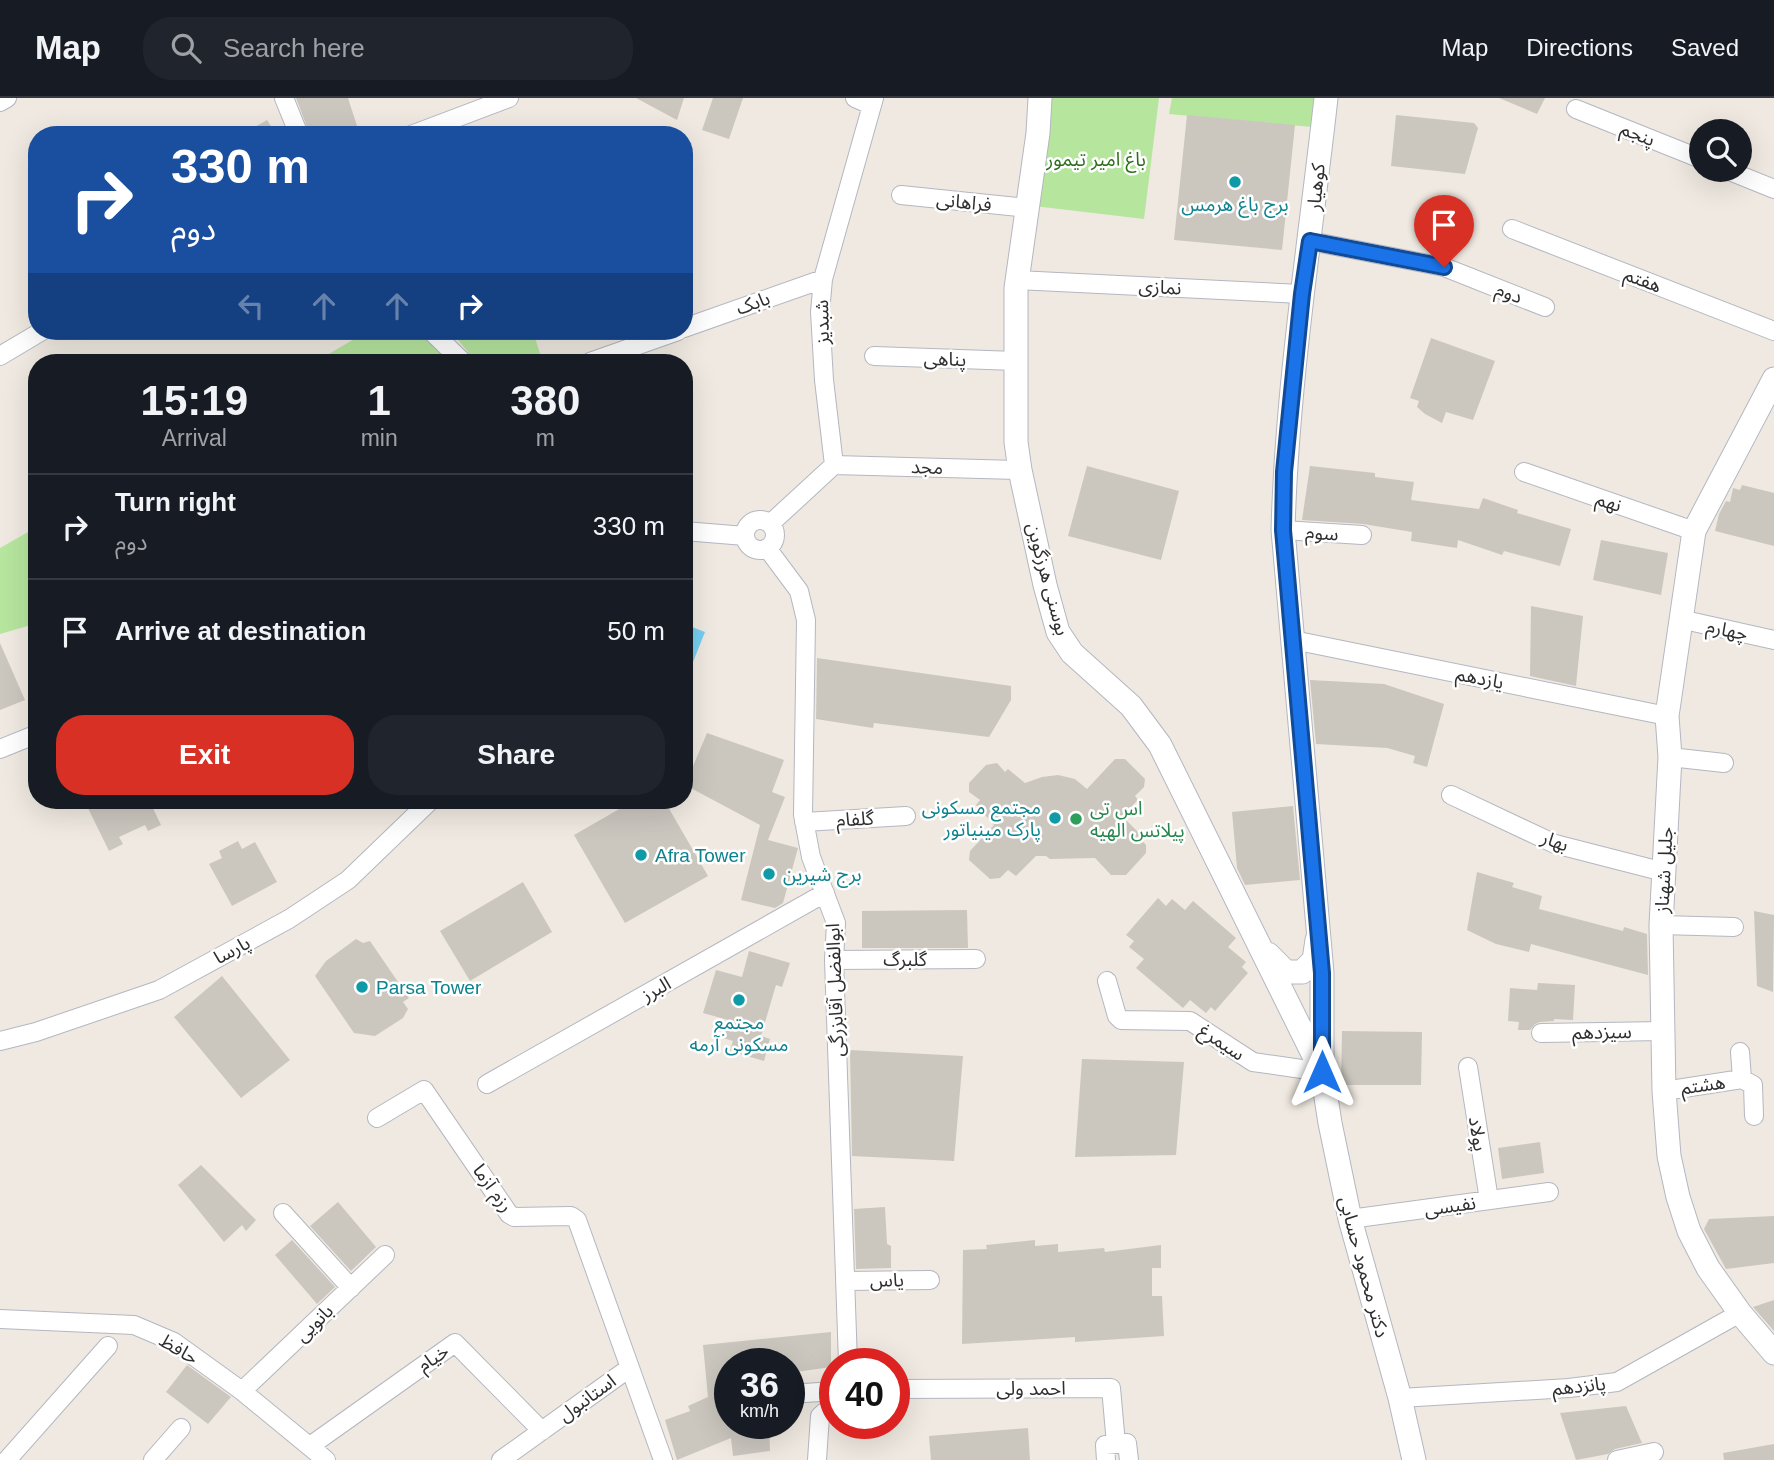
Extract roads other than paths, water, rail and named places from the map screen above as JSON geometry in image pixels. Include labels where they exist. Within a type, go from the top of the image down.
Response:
[{"type":"street","points":[[0,102],[7,98]]},
{"type":"street","points":[[284,98],[295,126]]},
{"type":"street","points":[[435,126],[509,98]]},
{"type":"street","name":"بوسنی هرزگوین","points":[[1040,98],[1038,134],[1017,279],[1016,442],[1020,470],[1058,632],[1072,653],[1130,706],[1160,744],[1322,1072]]},
{"type":"street","name":"کوهیار","points":[[1322,1072],[1322,973],[1283,530],[1284,472],[1326,98]]},
{"type":"street","name":"شبدیز","points":[[834,465],[824,380],[820,312],[823,279],[866,100]]},
{"type":"street","name":"پنجم","points":[[1576,109],[1689,154]]},
{"type":"street","points":[[1752,180],[1774,189]]},
{"type":"street","name":"فراهانی","points":[[901,195],[1027,208]]},
{"type":"street","name":"هفتم","points":[[1512,229],[1774,331]]},
{"type":"street","name":"دوم","points":[[1310,241],[1444,267],[1545,307]]},
{"type":"street","name":"بابک","points":[[693,325],[823,279]]},
{"type":"street","name":"نمازی","points":[[1017,279],[1302,294]]},
{"type":"street","points":[[0,356],[28,339]]},
{"type":"street","points":[[440,340],[455,354]]},
{"type":"street","points":[[613,354],[652,340]]},
{"type":"street","name":"پناهی","points":[[874,356],[1016,361]]},
{"type":"street","name":"جلیل شهناز","points":[[1774,379],[1694,531],[1667,716],[1670,757],[1661,925],[1664,1091],[1669,1156],[1678,1198],[1689,1231],[1708,1268],[1740,1313],[1774,1353]]},
{"type":"street","points":[[770,524],[834,465]]},
{"type":"street","name":"مجد","points":[[834,465],[1020,470]]},
{"type":"street","name":"نهم","points":[[1524,472],[1694,531]]},
{"type":"street","points":[[754,521],[770,524],[775,534],[774,540],[767,548],[755,549],[750,546],[745,536],[746,530],[754,521]]},
{"type":"street","name":"سوم","points":[[1283,530],[1362,535]]},
{"type":"street","points":[[693,532],[745,536]]},
{"type":"street","name":"ابوالفضل آقابزرگی","points":[[767,548],[799,592],[806,620],[804,822],[811,857],[836,923],[834,960],[847,1348]]},
{"type":"street","name":"چهارم","points":[[1680,619],[1774,640]]},
{"type":"street","name":"یازدهم","points":[[1293,640],[1667,716]]},
{"type":"street","points":[[0,749],[28,738]]},
{"type":"street","points":[[1670,757],[1724,763]]},
{"type":"street","name":"بهار","points":[[1451,795],[1555,844],[1664,872]]},
{"type":"street","name":"پارسا","points":[[0,1041],[36,1032],[159,989],[289,919],[348,880],[421,809]]},
{"type":"street","name":"گلفام","points":[[804,822],[906,816]]},
{"type":"street","name":"البرز","points":[[487,1084],[825,893]]},
{"type":"street","points":[[1661,925],[1734,927]]},
{"type":"street","points":[[1261,947],[1286,972],[1302,972],[1314,960],[1318,932]]},
{"type":"street","name":"گلبرگ","points":[[834,960],[976,958]]},
{"type":"street","name":"سیمرغ","points":[[1107,981],[1117,1016],[1121,1020],[1190,1021],[1252,1062],[1322,1072]]},
{"type":"street","name":"سیزدهم","points":[[1541,1033],[1663,1031]]},
{"type":"street","points":[[1740,1052],[1742,1079],[1754,1085],[1754,1116]]},
{"type":"street","name":"پولاد","points":[[1468,1067],[1489,1200]]},
{"type":"street","name":"دکتر محمود حسابی","points":[[1322,1072],[1350,1219],[1400,1398],[1414,1460]]},
{"type":"street","name":"هشتم","points":[[1664,1091],[1742,1079]]},
{"type":"street","name":"رزم آزما","points":[[377,1118],[424,1090],[509,1214],[514,1217],[574,1217],[628,1369]]},
{"type":"street","name":"نفیسی","points":[[1350,1219],[1549,1192]]},
{"type":"street","points":[[283,1213],[351,1288]]},
{"type":"street","name":"بانویی","points":[[242,1391],[385,1255]]},
{"type":"street","name":"یاس","points":[[845,1281],[930,1280]]},
{"type":"street","name":"پانزدهم","points":[[1400,1398],[1569,1388],[1616,1381],[1740,1313]]},
{"type":"street","name":"حافظ","points":[[0,1319],[134,1325],[174,1342],[242,1391],[326,1460]]},
{"type":"street","name":"خیام","points":[[310,1446],[455,1343],[542,1431]]},
{"type":"street","points":[[7,1460],[108,1346]]},
{"type":"street","name":"استانبول","points":[[501,1460],[628,1369],[661,1459]]},
{"type":"street","name":"احمد ولی","points":[[910,1390],[1111,1388],[1116,1444]]},
{"type":"street","points":[[153,1460],[181,1429]]},
{"type":"street","points":[[817,1460],[819,1431]]},
{"type":"street","points":[[1106,1460],[1104,1446],[1116,1444],[1127,1444],[1129,1460]]},
{"type":"street","points":[[1616,1460],[1654,1452]]},
{"type":"water","points":[[693,627],[705,632],[693,662]]},
{"type":"place","name":"برج باغ هرمس","points":[[1235,182]]},
{"type":"place","name":"مجتمع مسکونی پارک مینیاتور","points":[[1055,818]]},
{"type":"place","name":"اس تی پیلاتس الهیه","points":[[1076,819]]},
{"type":"place","name":"Afra Tower","points":[[641,855]]},
{"type":"place","name":"برج شیرین","points":[[769,874]]},
{"type":"place","name":"Parsa Tower","points":[[362,987]]},
{"type":"place","name":"مجتمع مسکونی آرمه","points":[[739,1000]]},
{"type":"park label","name":"باغ امیر تیمور","points":[[1096,159]]}]
